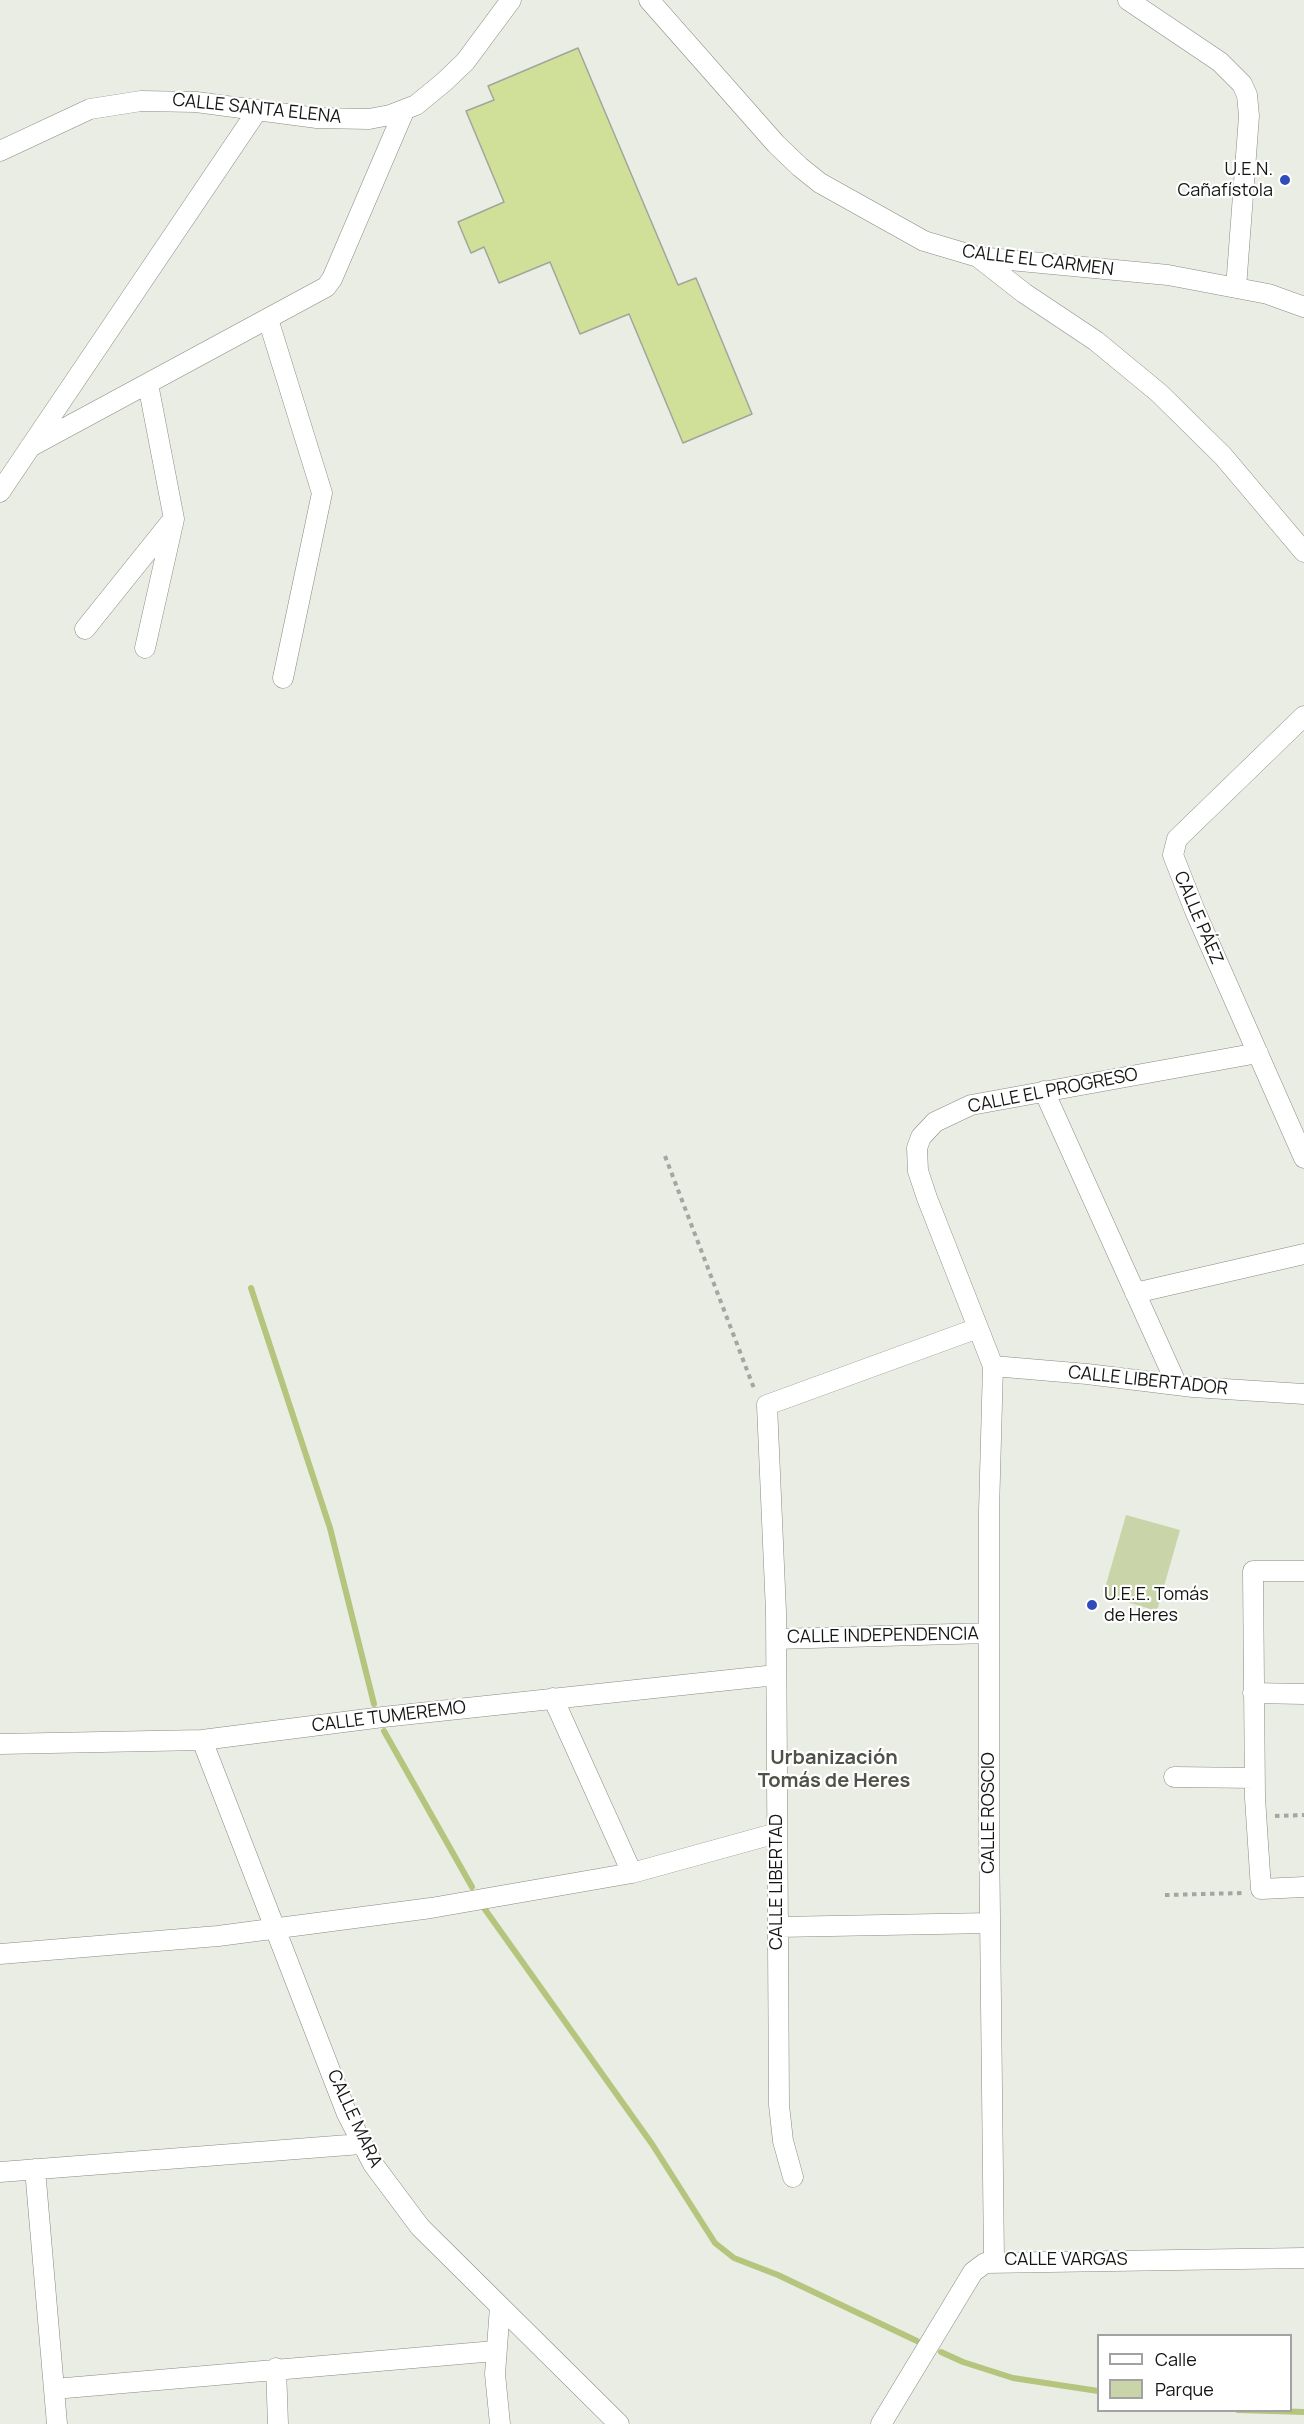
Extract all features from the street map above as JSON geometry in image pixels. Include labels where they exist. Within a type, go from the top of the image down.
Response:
[{"type":"street","name":"CALLE SANTA ELENA","points":[[0,151],[70,117],[111,104],[170,100],[317,118],[369,119],[404,111],[428,97],[465,62],[511,0]]},
{"type":"street","name":"CALLE EL CARMEN","points":[[649,0],[776,144],[820,183],[924,241],[978,257],[1168,275],[1268,294],[1304,307]]},
{"type":"street","points":[[1128,0],[1220,62],[1233,74],[1247,95],[1249,116],[1236,288]]},
{"type":"street","points":[[0,492],[257,111]]},
{"type":"street","points":[[30,447],[329,284],[404,111]]},
{"type":"street","points":[[978,257],[1024,293],[1096,341],[1160,393],[1223,456],[1304,552]]},
{"type":"street","points":[[268,319],[322,493],[283,678]]},
{"type":"street","points":[[145,648],[174,519],[148,384]]},
{"type":"street","points":[[85,629],[174,519]]},
{"type":"street","name":"CALLE PÁEZ","points":[[1304,716],[1173,845],[1176,866],[1304,1158]]},
{"type":"street","name":"CALLE EL PROGRESO","points":[[993,1366],[918,1171],[917,1148],[927,1129],[957,1110],[1044,1091],[1258,1053]]},
{"type":"street","points":[[1044,1091],[1177,1385]]},
{"type":"street","points":[[1135,1293],[1304,1254]]},
{"type":"street","points":[[767,1405],[978,1328]]},
{"type":"street","name":"CALLE LIBERTADOR","points":[[993,1366],[1088,1374],[1177,1385],[1304,1394]]},
{"type":"street","name":"CALLE ROSCIO","points":[[993,1366],[989,1633],[994,2261]]},
{"type":"street","name":"CALLE LIBERTAD","points":[[767,1405],[776,1638],[779,2105],[783,2141],[793,2177]]},
{"type":"street","points":[[1304,1571],[1253,1571],[1255,1778],[1261,1889],[1304,1887]]},
{"type":"street","name":"CALLE INDEPENDENCIA","points":[[776,1638],[989,1633]]},
{"type":"street","name":"CALLE TUMEREMO","points":[[0,1744],[202,1740],[553,1698],[776,1675]]},
{"type":"street","points":[[1253,1693],[1304,1694]]},
{"type":"street","points":[[553,1698],[632,1873]]},
{"type":"street","name":"CALLE MARA","points":[[202,1740],[347,2115],[361,2144],[389,2188],[420,2227],[619,2424]]},
{"type":"street","points":[[1174,1777],[1255,1778]]},
{"type":"street","points":[[0,1954],[275,1929],[431,1908],[632,1873],[777,1833]]},
{"type":"street","points":[[778,1927],[990,1923]]},
{"type":"street","points":[[0,2172],[361,2144]]},
{"type":"street","points":[[35,2169],[57,2424]]},
{"type":"street","name":"CALLE VARGAS","points":[[881,2424],[973,2272],[985,2263],[994,2261],[1304,2258]]},
{"type":"street","points":[[500,2307],[495,2350],[500,2424]]},
{"type":"street","points":[[54,2389],[495,2350]]},
{"type":"street","points":[[276,2368],[278,2424]]},
{"type":"path","points":[[665,1156],[750,1383],[767,1405]]},
{"type":"path","points":[[1256,1816],[1304,1815]]},
{"type":"path","points":[[1165,1895],[1236,1894],[1261,1889]]},
{"type":"green space","points":[[1126,1515],[1180,1530],[1157,1611],[1103,1595]]},
{"type":"building","points":[[578,48],[678,285],[696,278],[752,414],[683,443],[629,314],[580,334],[550,262],[499,283],[484,247],[471,253],[458,222],[504,202],[466,111],[494,100],[488,86]]},
{"type":"waterway","points":[[251,1288],[330,1528],[374,1704]]},
{"type":"waterway","points":[[384,1731],[472,1887]]},
{"type":"waterway","points":[[484,1908],[652,2144],[715,2243],[734,2258],[778,2275],[917,2341]]},
{"type":"waterway","points":[[941,2352],[963,2362],[1013,2378],[1097,2391]]},
{"type":"waterway","points":[[1292,2412],[1304,2412]]},
{"type":"place","name":"U.E.N. Cañafístola","points":[[1285,180]]},
{"type":"place","name":"U.E.E. Tomás de Heres","points":[[1092,1605]]},
{"type":"district","name":"Urbanización Tomás de Heres","points":[[834,1770]]}]
